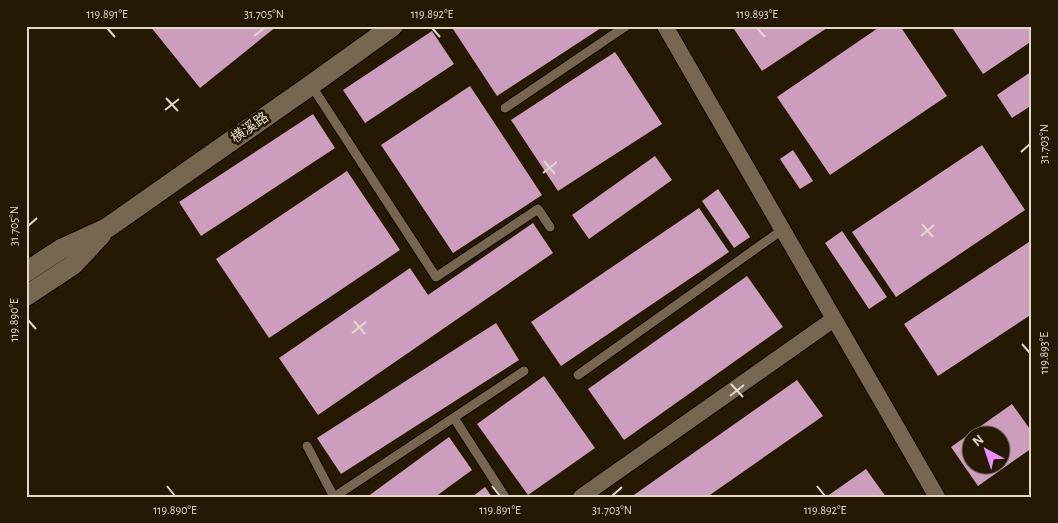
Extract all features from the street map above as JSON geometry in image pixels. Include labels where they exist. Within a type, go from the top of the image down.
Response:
[{"type":"street","name":"横溪路","points":[[26,272],[61,249],[107,228],[393,26]]},
{"type":"street","points":[[665,26],[937,497]]},
{"type":"street","name":"横溪路","points":[[26,296],[73,265],[107,228]]},
{"type":"street","points":[[581,497],[834,319]]},
{"type":"lane","points":[[505,108],[626,26]]},
{"type":"lane","points":[[311,85],[436,277],[538,209],[550,227]]},
{"type":"lane","points":[[578,375],[782,230]]},
{"type":"lane","points":[[307,446],[334,497],[524,372]]},
{"type":"lane","points":[[454,418],[505,497]]},
{"type":"building","points":[[150,26],[277,26],[200,88]]},
{"type":"building","points":[[456,26],[600,26],[601,28],[497,96],[453,29]]},
{"type":"building","points":[[732,26],[830,26],[762,71]]},
{"type":"building","points":[[881,26],[900,26],[947,96],[830,175],[777,97]]},
{"type":"building","points":[[951,26],[1032,26],[1032,41],[983,74]]},
{"type":"building","points":[[432,31],[454,64],[365,123],[343,90]]},
{"type":"building","points":[[615,52],[662,124],[558,191],[511,120]]},
{"type":"building","points":[[1032,71],[1032,105],[1012,118],[997,95]]},
{"type":"building","points":[[470,86],[542,195],[453,253],[381,145]]},
{"type":"building","points":[[313,114],[335,148],[201,236],[179,202]]},
{"type":"building","points":[[982,145],[1025,210],[896,297],[852,232]]},
{"type":"building","points":[[793,150],[813,181],[800,189],[780,159]]},
{"type":"building","points":[[655,156],[672,180],[589,239],[572,215]]},
{"type":"building","points":[[347,171],[400,250],[269,338],[216,259]]},
{"type":"building","points":[[718,189],[750,237],[734,248],[702,201]]},
{"type":"building","points":[[699,208],[729,252],[561,366],[531,322]]},
{"type":"building","points":[[533,223],[553,253],[318,415],[279,358],[410,268],[428,295]]},
{"type":"building","points":[[842,231],[887,297],[869,309],[825,243]]},
{"type":"building","points":[[1032,240],[1032,314],[938,376],[904,324]]},
{"type":"building","points":[[747,276],[783,327],[624,440],[588,389]]},
{"type":"building","points":[[496,323],[519,360],[341,474],[317,438]]},
{"type":"building","points":[[544,376],[595,448],[528,495],[477,424]]},
{"type":"building","points":[[797,380],[823,416],[707,497],[631,497]]},
{"type":"building","points":[[1012,404],[1032,432],[1032,448],[1010,463],[1010,426],[981,426]]},
{"type":"building","points":[[449,437],[472,470],[435,497],[367,497]]},
{"type":"building","points":[[960,441],[960,460],[951,447]]},
{"type":"building","points":[[866,469],[886,497],[826,497]]},
{"type":"building","points":[[971,476],[992,476],[978,486]]},
{"type":"building","points":[[485,487],[492,497],[472,497]]}]
